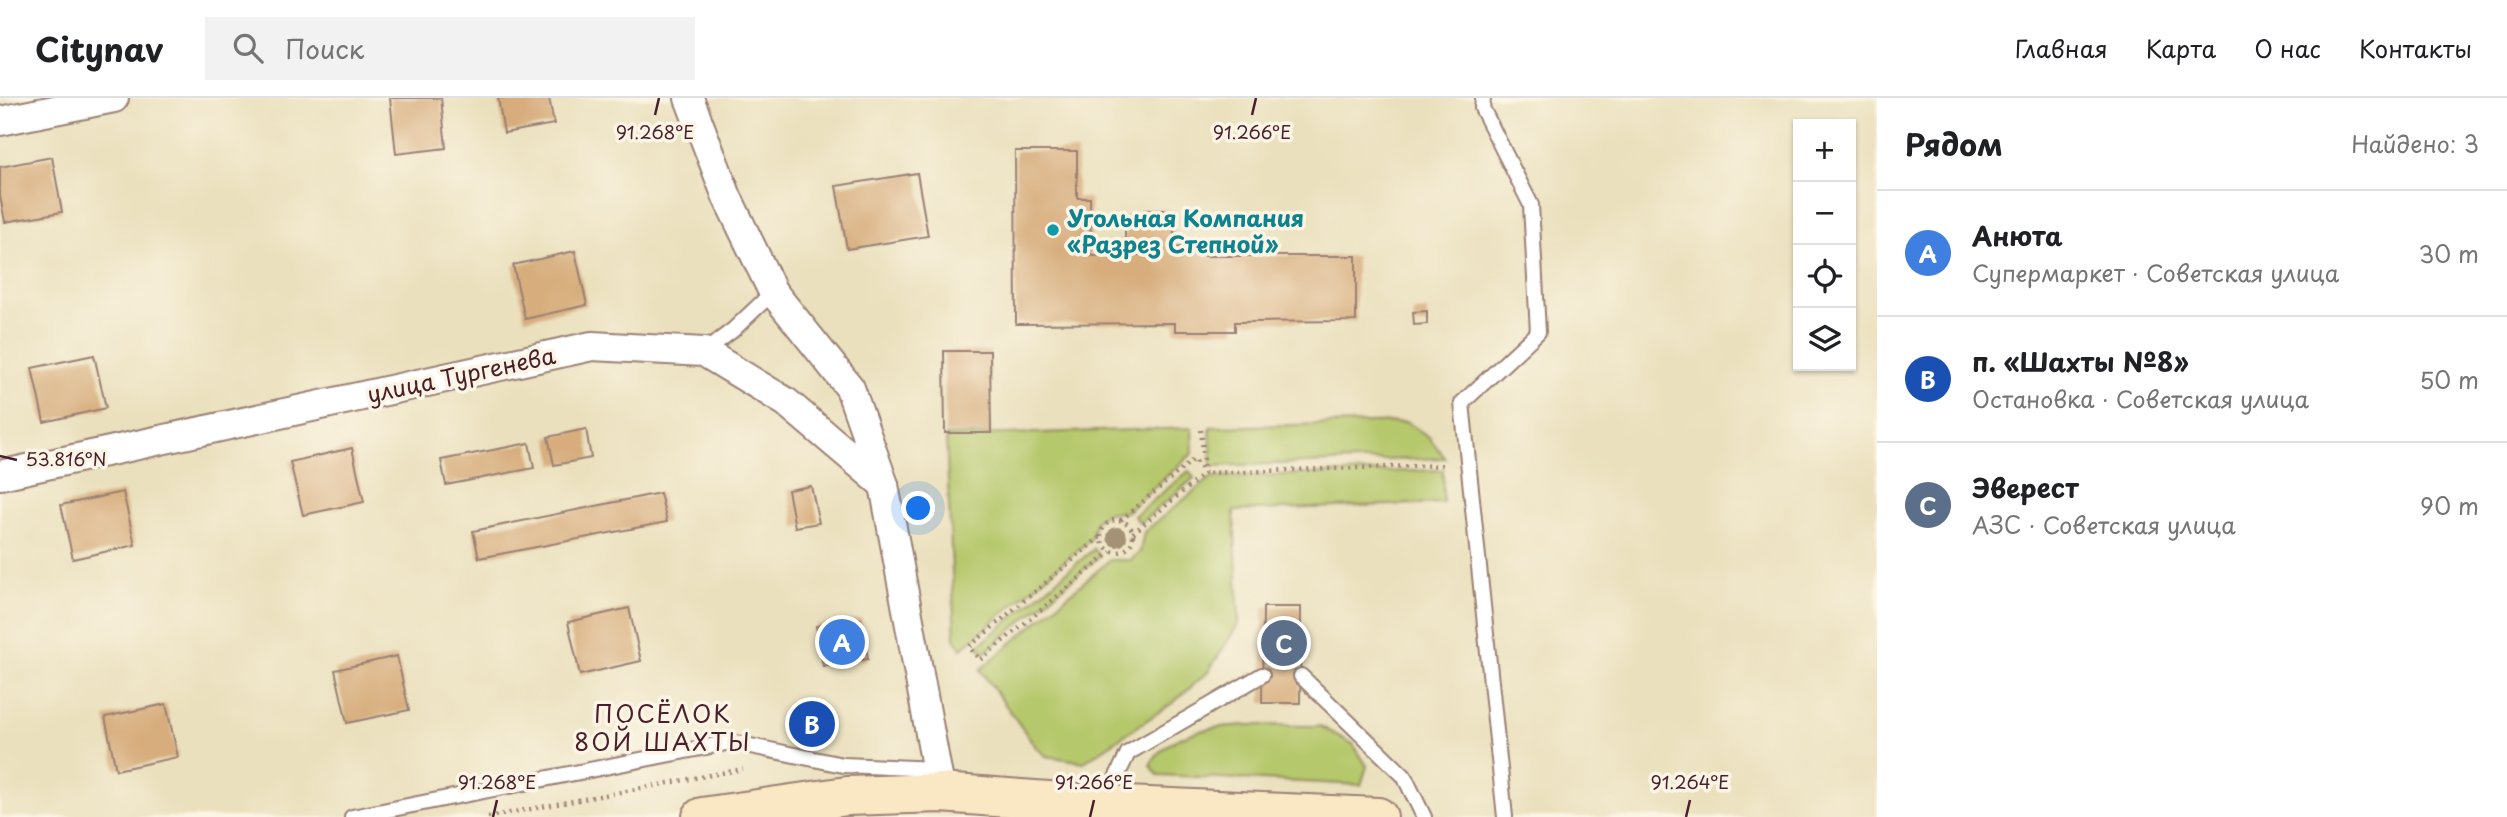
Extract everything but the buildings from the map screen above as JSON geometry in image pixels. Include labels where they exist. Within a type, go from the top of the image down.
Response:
[{"type":"main road","points":[[702,817],[938,781],[1097,811]]},
{"type":"main road","points":[[1002,817],[1097,811],[1378,817]]},
{"type":"street","points":[[0,121],[114,98]]},
{"type":"street","points":[[689,98],[727,197],[772,292],[850,388],[884,485],[938,781]]},
{"type":"street","name":"улица Тургенева","points":[[0,475],[592,346],[704,352],[786,402],[884,485]]},
{"type":"lane","points":[[1483,98],[1482,107],[1531,205],[1538,332],[1462,403],[1505,817]]},
{"type":"lane","points":[[704,352],[733,330],[772,292]]},
{"type":"lane","points":[[1097,811],[1128,754],[1262,675]]},
{"type":"lane","points":[[1300,676],[1404,776],[1424,817]]},
{"type":"lane","points":[[352,817],[731,741],[843,765],[938,781]]},
{"type":"path","points":[[1201,430],[1205,472]]},
{"type":"path","points":[[1205,472],[1194,459],[1121,520],[1106,524],[1100,537],[969,647],[980,660],[1111,552],[1125,551],[1130,547],[1133,533],[1205,472],[1448,465]]},
{"type":"path","points":[[1121,520],[1133,533]]},
{"type":"path","points":[[1100,537],[1103,546],[1111,552]]},
{"type":"path","points":[[488,817],[743,769]]},
{"type":"green space","points":[[1407,422],[1429,437],[1445,458],[1212,466],[1210,427]]},
{"type":"green space","points":[[1192,428],[1193,453],[1126,512],[1106,513],[1096,520],[1091,539],[961,649],[955,639],[946,436]]},
{"type":"green space","points":[[1443,470],[1443,503],[1234,511],[1239,623],[1208,672],[1174,702],[1084,762],[1046,756],[1036,747],[980,670],[1110,560],[1131,560],[1140,552],[1144,532],[1212,477]]},
{"type":"green space","points":[[1189,471],[1194,478],[1140,523],[1134,516]]},
{"type":"green space","points":[[1094,549],[1100,556],[984,653],[978,646]]},
{"type":"green space","points":[[1252,725],[1320,726],[1353,744],[1367,766],[1361,785],[1158,775],[1150,765],[1163,748],[1181,737],[1203,730]]},
{"type":"place","name":"Угольная Компания «Разрез Степной»","points":[[1053,230]]},
{"type":"place","name":"Анюта","points":[[842,642]]},
{"type":"place","name":"Эверест","points":[[1284,643]]},
{"type":"place","name":"п. «Шахты №8»","points":[[812,724]]},
{"type":"district","name":"ПОСЁЛОК 8ОЙ ШАХТЫ","points":[[663,727]]}]
